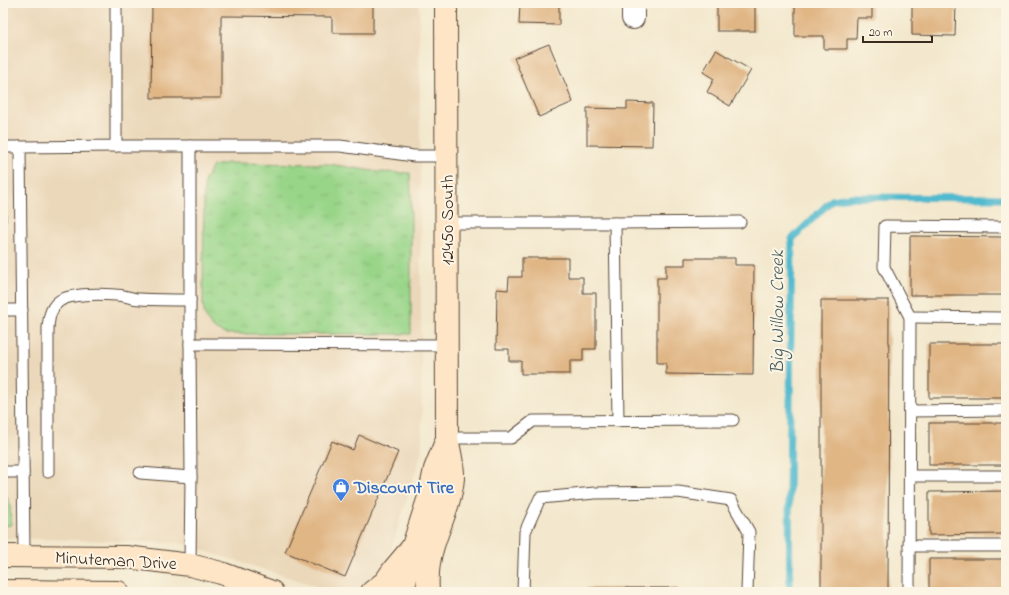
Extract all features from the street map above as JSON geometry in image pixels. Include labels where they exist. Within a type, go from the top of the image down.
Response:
[{"type":"street","name":"12450 South","points":[[428,592],[428,566],[454,476],[447,438],[446,3]]},
{"type":"street","name":"12450 South","points":[[404,592],[413,546],[429,497],[435,469],[447,438]]},
{"type":"street","points":[[372,592],[385,582],[413,546]]},
{"type":"street","name":"Minuteman Drive","points":[[13,555],[126,557],[190,564],[227,575],[272,592]]},
{"type":"street","name":"Minuteman Drive","points":[[3,591],[118,592]]},
{"type":"lane","points":[[116,3],[116,146]]},
{"type":"lane","points":[[13,555],[23,472],[20,146]]},
{"type":"lane","points":[[190,146],[190,564]]},
{"type":"lane","points":[[3,147],[340,146],[414,156],[447,156]]},
{"type":"lane","points":[[447,223],[740,222]]},
{"type":"lane","points":[[615,223],[618,420]]},
{"type":"lane","points":[[909,592],[910,317],[884,267],[885,226],[1006,227]]},
{"type":"lane","points":[[48,472],[48,328],[49,315],[53,307],[58,302],[74,296],[117,295],[139,299],[190,300]]},
{"type":"lane","points":[[3,310],[22,310]]},
{"type":"lane","points":[[910,317],[1006,318]]},
{"type":"lane","points":[[190,344],[447,345]]},
{"type":"lane","points":[[910,411],[1006,410]]},
{"type":"lane","points":[[447,438],[511,438],[532,421],[734,420]]},
{"type":"lane","points":[[3,472],[23,472]]},
{"type":"lane","points":[[140,473],[191,477]]},
{"type":"lane","points":[[910,476],[1006,476]]},
{"type":"lane","points":[[523,592],[525,532],[540,498],[595,493],[678,492],[731,500],[749,532],[747,592]]},
{"type":"lane","points":[[909,546],[1006,546]]},
{"type":"shaded area","points":[[3,3],[419,3],[422,451],[386,566],[366,586],[350,592],[334,592],[321,589],[180,543],[3,538]]},
{"type":"green space","points":[[227,163],[329,164],[379,172],[410,173],[411,334],[226,334],[212,327],[205,314],[203,304],[204,187],[205,179],[213,166]]},
{"type":"green space","points":[[3,490],[10,502],[11,525],[3,526]]},
{"type":"building","points":[[152,3],[373,3],[373,33],[332,33],[332,17],[221,16],[221,98],[151,98]]},
{"type":"building","points":[[520,3],[559,3],[559,25],[519,24]]},
{"type":"building","points":[[717,3],[755,3],[755,31],[717,31]]},
{"type":"building","points":[[795,3],[872,3],[872,18],[857,18],[856,39],[847,39],[847,49],[824,49],[824,36],[795,36]]},
{"type":"building","points":[[912,3],[956,3],[955,36],[912,35]]},
{"type":"building","points":[[549,44],[573,102],[539,117],[514,58]]},
{"type":"building","points":[[716,50],[751,70],[730,106],[707,92],[714,79],[703,72]]},
{"type":"building","points":[[627,102],[653,103],[652,146],[587,145],[587,108],[627,109]]},
{"type":"building","points":[[3,179],[6,179],[6,222],[3,222]]},
{"type":"building","points":[[910,236],[1006,237],[1006,295],[910,295]]},
{"type":"building","points":[[522,258],[568,258],[568,277],[583,277],[583,293],[596,293],[596,349],[583,349],[583,361],[570,361],[570,374],[521,374],[521,361],[509,361],[509,349],[496,349],[497,289],[508,290],[509,277],[522,277]]},
{"type":"building","points":[[685,258],[735,258],[735,265],[754,265],[753,375],[666,374],[666,363],[657,363],[657,278],[666,278],[666,265],[685,265]]},
{"type":"building","points":[[821,300],[889,300],[888,592],[821,592]]},
{"type":"building","points":[[929,344],[1006,344],[1006,398],[929,398]]},
{"type":"building","points":[[929,423],[1006,423],[1006,465],[929,465]]},
{"type":"building","name":"Discount Tire","points":[[359,435],[398,452],[345,577],[285,552],[332,441],[353,450]]},
{"type":"building","points":[[1006,491],[1006,534],[929,535],[929,492]]},
{"type":"building","points":[[929,559],[1006,559],[1006,592],[929,592]]},
{"type":"building","points":[[570,588],[678,588],[678,592],[570,592]]},
{"type":"waterway","name":"Big Willow Creek","points":[[790,592],[789,496],[792,239],[832,200],[850,197],[1006,198]]},
{"type":"place","name":"Discount Tire","points":[[341,502]]}]
